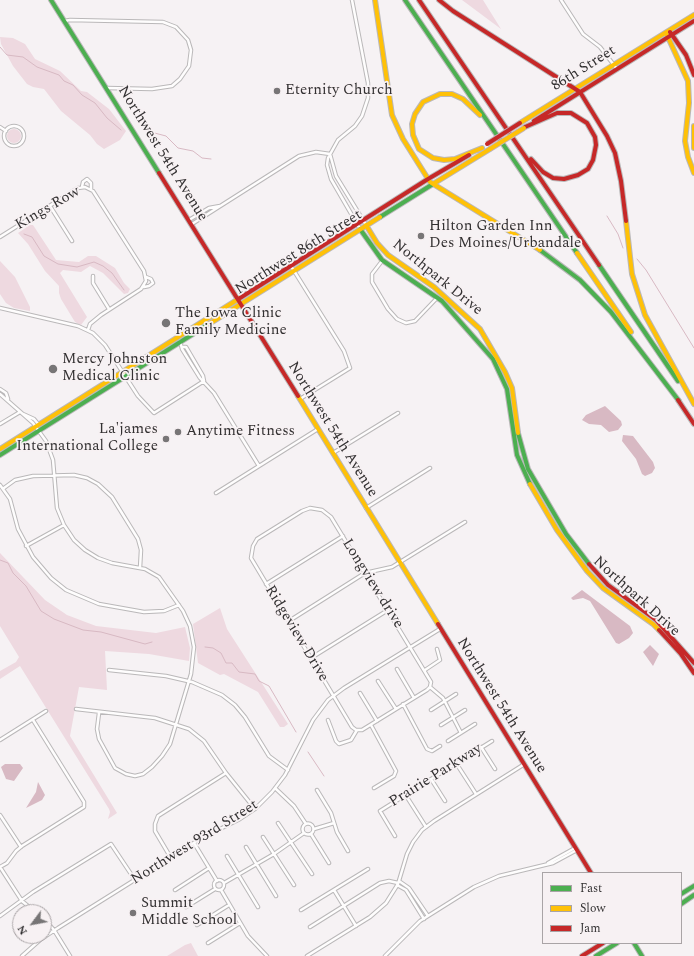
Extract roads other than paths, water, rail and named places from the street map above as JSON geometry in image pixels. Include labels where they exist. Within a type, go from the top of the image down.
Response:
[{"type":"main road","name":"Northwest 54th Avenue","points":[[51,0],[238,299],[523,765],[590,872]]},
{"type":"main road","points":[[375,0],[392,115],[403,139],[428,179],[432,184],[546,254],[580,280],[611,312],[679,401]]},
{"type":"main road","points":[[405,0],[694,424]]},
{"type":"main road","points":[[419,0],[694,404]]},
{"type":"main road","points":[[439,0],[453,11],[580,92],[608,136],[615,153],[621,181],[632,274],[644,315],[694,404]]},
{"type":"main road","name":"86th Street","points":[[487,144],[694,14]]},
{"type":"main road","name":"86th Street","points":[[490,149],[694,21]]},
{"type":"main road","points":[[694,75],[686,55],[673,34],[667,31],[667,38],[688,81],[689,103],[685,141],[688,157],[694,173]]},
{"type":"main road","points":[[482,148],[455,159],[444,160],[433,158],[419,149],[414,140],[412,124],[414,114],[423,102],[431,97],[440,94],[452,94],[469,103],[502,143]]},
{"type":"main road","points":[[501,120],[534,164],[548,176],[559,179],[569,178],[578,175],[588,168],[595,152],[595,136],[592,128],[579,116],[571,113],[557,113],[525,127]]},
{"type":"main road","points":[[694,126],[694,148]]},
{"type":"main road","name":"Northwest 86th Street","points":[[0,455],[38,427],[122,372],[363,219],[487,144]]},
{"type":"main road","name":"Northwest 86th Street","points":[[0,449],[125,377],[366,225],[490,149]]},
{"type":"main road","name":"Northpark Drive","points":[[366,225],[377,243],[388,255],[438,290],[480,329],[505,372],[512,388],[519,442],[528,469],[566,534],[591,567],[608,585],[659,624],[694,663]]},
{"type":"main road","name":"Northpark Drive","points":[[360,229],[382,260],[437,297],[477,339],[502,376],[509,400],[514,445],[523,471],[553,525],[587,571],[603,588],[653,624],[681,654],[694,673]]},
{"type":"main road","points":[[682,893],[694,886]]},
{"type":"main road","points":[[682,903],[694,895]]},
{"type":"main road","points":[[582,956],[601,944]]},
{"type":"main road","points":[[596,956],[615,944]]},
{"type":"main road","points":[[635,944],[642,956]]},
{"type":"street","points":[[352,0],[368,82],[368,98],[359,121],[338,140],[327,162],[330,177],[360,229]]},
{"type":"street","points":[[561,0],[583,34],[600,47],[617,69]]},
{"type":"street","points":[[64,21],[164,22],[176,27],[188,40],[191,50],[188,66],[180,79],[172,86],[152,89],[107,88]]},
{"type":"street","points":[[11,126],[19,127],[24,134],[21,142],[13,145],[7,142],[5,136],[6,131],[11,126]]},
{"type":"street","points":[[0,128],[6,131]]},
{"type":"street","points":[[190,223],[209,208],[220,206],[299,156],[316,152],[330,154]]},
{"type":"street","points":[[330,154],[336,176],[366,225]]},
{"type":"street","points":[[82,187],[83,182],[87,179],[91,183],[91,189]]},
{"type":"street","name":"Kings Row","points":[[0,237],[75,189],[82,187],[91,189],[144,271],[146,278]]},
{"type":"street","points":[[50,206],[72,241]]},
{"type":"street","points":[[382,260],[372,274],[372,282],[388,309],[397,319],[406,323],[415,321],[437,297]]},
{"type":"street","points":[[291,265],[346,355],[350,368],[300,400]]},
{"type":"street","points":[[93,276],[93,283],[109,309]]},
{"type":"street","points":[[88,330],[93,321],[109,309],[144,287],[153,284],[151,279],[146,278],[144,287]]},
{"type":"street","points":[[1,309],[88,330],[102,340],[141,400],[154,414],[167,407],[204,381]]},
{"type":"street","points":[[177,337],[183,346],[186,347],[203,376],[204,381],[214,393],[259,466]]},
{"type":"street","points":[[0,389],[6,393],[8,400]]},
{"type":"street","points":[[0,394],[21,413],[34,419],[51,453],[56,500],[64,525],[74,540],[91,554],[112,563],[150,571],[160,577],[179,605],[190,626],[194,655],[189,682],[167,750],[158,762],[147,772],[139,775],[130,776],[115,768],[99,739],[97,729],[98,713]]},
{"type":"street","points":[[0,424],[21,413]]},
{"type":"street","points":[[333,454],[398,413]]},
{"type":"street","points":[[216,493],[318,429]]},
{"type":"street","points":[[366,508],[430,468]]},
{"type":"street","points":[[4,488],[10,483],[22,478],[74,475],[87,478],[108,492],[138,539],[141,550],[140,568]]},
{"type":"street","points":[[0,485],[4,488],[10,499],[18,529],[26,546],[39,565],[51,578],[66,590],[87,600],[108,606],[150,612],[164,611],[179,605]]},
{"type":"street","name":"Longview drive","points":[[261,536],[302,511],[314,508],[326,512],[343,536],[430,678],[430,687]]},
{"type":"street","points":[[289,621],[366,574],[387,569],[400,563],[465,522]]},
{"type":"street","points":[[26,546],[64,525]]},
{"type":"street","name":"Ridgeview Drive","points":[[261,536],[253,546],[251,558],[352,727],[357,730]]},
{"type":"street","points":[[266,584],[343,536]]},
{"type":"street","points":[[587,571],[591,567]]},
{"type":"street","points":[[311,658],[388,610]]},
{"type":"street","name":"Northwest 93rd Street","points":[[22,956],[54,930],[194,843],[240,819],[255,809],[275,788],[288,770],[313,720],[322,707],[334,695],[410,646],[440,629]]},
{"type":"street","points":[[425,670],[440,660],[437,649]]},
{"type":"street","points":[[397,669],[414,698]]},
{"type":"street","points":[[109,670],[156,674],[189,682],[215,691],[235,705],[254,729],[269,756],[288,770]]},
{"type":"street","points":[[378,681],[396,709]]},
{"type":"street","points":[[328,720],[336,741],[339,744],[353,738],[357,730],[362,730],[371,725],[430,687],[444,701],[461,733]]},
{"type":"street","points":[[360,693],[377,721]]},
{"type":"street","points":[[431,710],[456,694]]},
{"type":"street","points":[[403,704],[427,749],[432,751],[440,746]]},
{"type":"street","points":[[76,709],[98,713],[148,717],[189,729],[199,736],[255,809]]},
{"type":"street","points":[[441,725],[465,710]]},
{"type":"street","points":[[0,740],[46,711]]},
{"type":"street","points":[[26,904],[22,900],[0,867],[7,863],[20,847],[84,807],[84,802],[33,720]]},
{"type":"street","points":[[448,741],[474,724]]},
{"type":"street","points":[[371,725],[396,771],[394,776],[374,788]]},
{"type":"street","name":"Prairie Parkway","points":[[395,836],[380,810],[492,741]]},
{"type":"street","points":[[482,747],[495,769]]},
{"type":"street","points":[[456,763],[476,794]]},
{"type":"street","points":[[307,956],[356,926],[381,908],[391,897],[398,883],[407,854],[413,842],[426,827],[523,765]]},
{"type":"street","points":[[171,858],[155,831],[155,824],[158,816],[226,773]]},
{"type":"street","points":[[431,779],[445,801]]},
{"type":"street","points":[[275,788],[294,806],[306,824],[311,824],[314,828]]},
{"type":"street","points":[[317,790],[331,813],[337,832],[348,851]]},
{"type":"street","points":[[405,794],[426,827]]},
{"type":"street","points":[[0,815],[20,847]]},
{"type":"street","points":[[314,828],[334,822]]},
{"type":"street","points":[[278,823],[312,874]]},
{"type":"street","points":[[304,833],[303,829],[306,824]]},
{"type":"street","points":[[314,828],[312,834],[329,863]]},
{"type":"street","points":[[221,890],[224,887],[224,883],[274,854],[304,833],[312,834]]},
{"type":"street","points":[[263,836],[294,885]]},
{"type":"street","points":[[194,843],[217,881]]},
{"type":"street","points":[[0,916],[22,900],[111,844],[135,880]]},
{"type":"street","points":[[246,847],[276,896]]},
{"type":"street","points":[[385,956],[428,916],[485,882],[499,876],[548,864],[576,849]]},
{"type":"street","points":[[227,856],[258,907]]},
{"type":"street","points":[[175,890],[210,868]]},
{"type":"street","points":[[301,910],[368,869]]},
{"type":"street","points":[[217,881],[221,880],[224,883]]},
{"type":"street","points":[[215,889],[214,884],[217,881]]},
{"type":"street","points":[[310,927],[385,881],[398,883],[409,888],[428,916]]},
{"type":"street","points":[[398,883],[406,890],[424,919]]},
{"type":"street","points":[[186,907],[215,889],[221,890]]},
{"type":"street","points":[[221,890],[248,936],[267,956]]},
{"type":"street","points":[[334,890],[356,926]]},
{"type":"street","points":[[197,925],[229,905]]},
{"type":"street","points":[[208,943],[240,923]]},
{"type":"street","points":[[54,930],[70,956]]},
{"type":"waterway","points":[[0,47],[7,55],[23,57],[37,67],[59,75],[64,81],[73,85],[82,95],[95,103],[107,118],[121,130]]},
{"type":"waterway","points":[[143,130],[166,136],[178,148],[193,151],[202,158],[211,159]]},
{"type":"waterway","points":[[607,216],[618,234],[623,248]]},
{"type":"waterway","points":[[24,234],[32,237],[44,256],[58,264],[77,267],[94,262],[103,266],[112,273],[124,290]]},
{"type":"waterway","points":[[637,259],[646,270],[694,348]]},
{"type":"waterway","points":[[0,560],[8,563],[13,573],[26,586],[41,611],[54,619],[83,630],[101,632],[145,644],[152,642]]},
{"type":"waterway","points":[[205,647],[213,648],[221,653],[226,663],[232,663],[239,672],[255,674],[259,681],[269,686],[296,732]]},
{"type":"waterway","points":[[308,752],[324,776]]},
{"type":"place","name":"Eternity Church","points":[[277,91]]},
{"type":"place","name":"Hilton Garden Inn Des Moines/Urbandale","points":[[421,236]]},
{"type":"place","name":"The Iowa Clinic Family Medicine","points":[[166,323]]},
{"type":"place","name":"Mercy Johnston Medical Clinic","points":[[53,369]]},
{"type":"place","name":"Anytime Fitness","points":[[178,432]]},
{"type":"place","name":"La'james International College","points":[[166,439]]},
{"type":"place","name":"Summit Middle School","points":[[133,913]]}]
